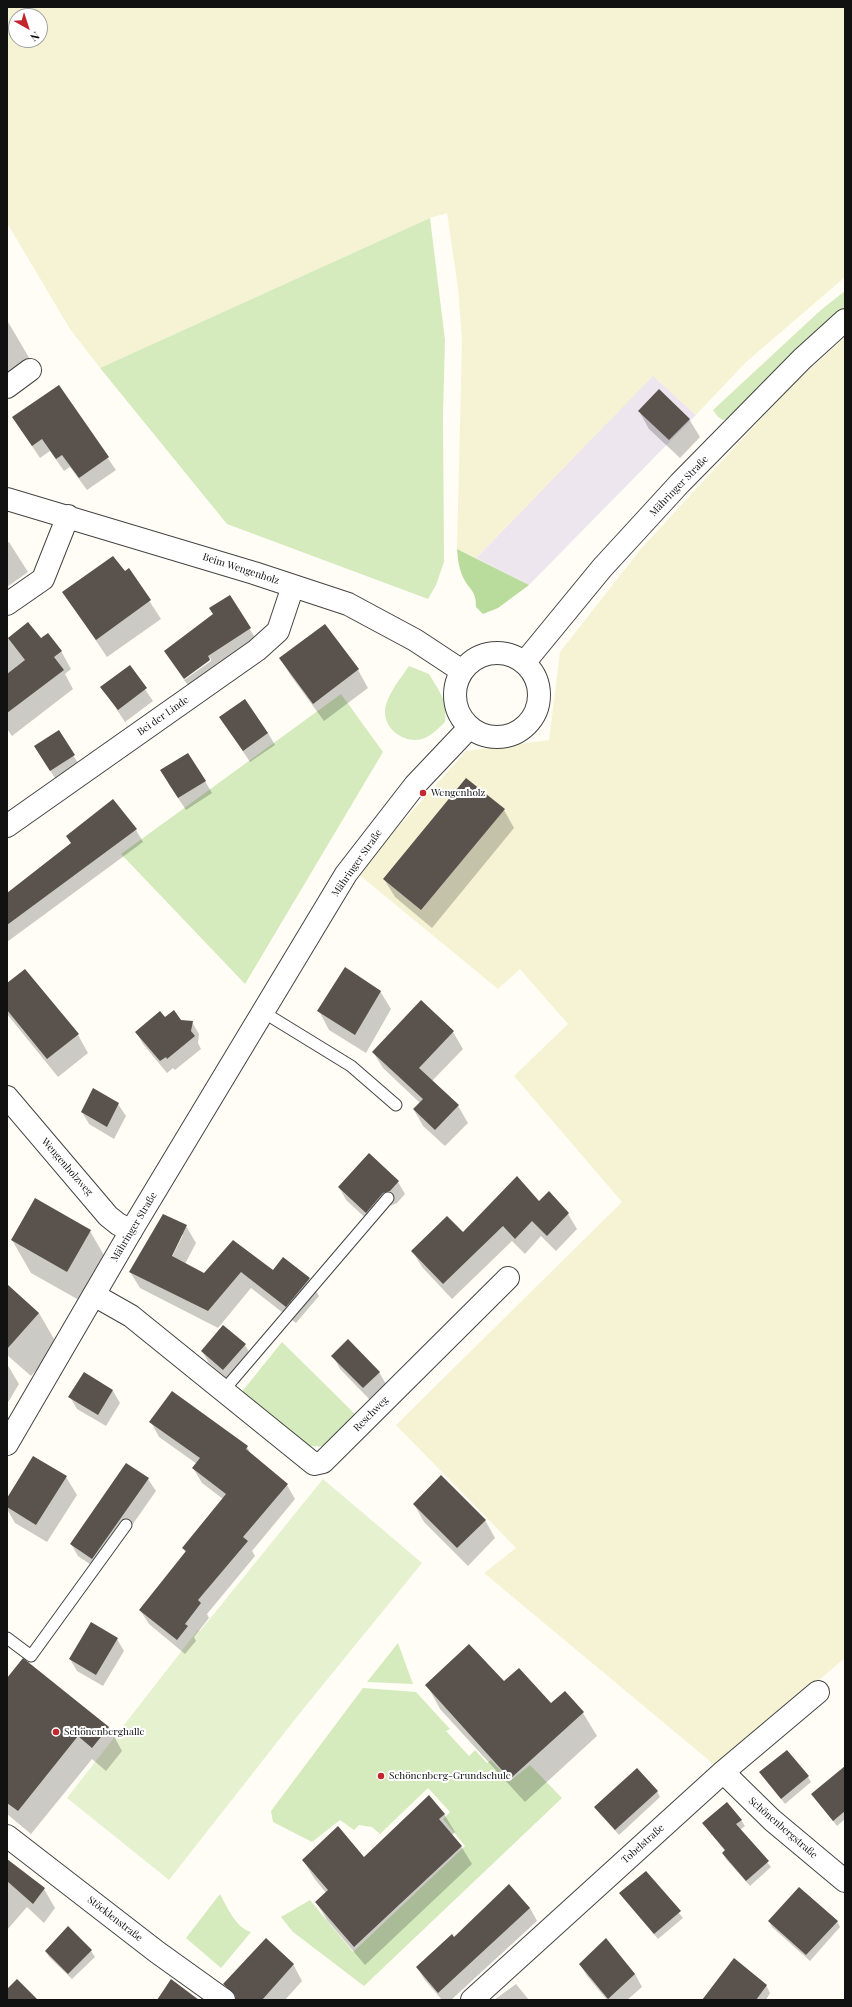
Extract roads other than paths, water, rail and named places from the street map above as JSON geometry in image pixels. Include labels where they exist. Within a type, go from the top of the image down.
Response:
[{"type":"street","name":"Mähringer Straße","points":[[524,663],[602,568],[680,483],[802,359],[845,320]]},
{"type":"street","points":[[7,387],[30,370]]},
{"type":"street","name":"Beim Wengenholz","points":[[7,499],[68,516],[348,604],[415,640],[462,671]]},
{"type":"street","points":[[7,604],[43,579],[68,516]]},
{"type":"street","name":"Bei der Linde","points":[[7,826],[257,650],[278,630],[293,586]]},
{"type":"street","points":[[491,653],[503,653],[514,656],[524,663],[533,673],[538,686],[539,700],[535,713],[527,725],[517,732],[505,737],[492,737],[480,734],[469,728],[461,718],[456,707],[454,695],[456,683],[462,671],[470,662],[480,656],[491,653]]},
{"type":"street","name":"Mähringer Straße","points":[[7,1444],[131,1231],[346,874],[415,785],[469,728]]},
{"type":"street","name":"Wengenholzweg","points":[[7,1097],[108,1216],[118,1224],[131,1231]]},
{"type":"street","name":"Reschweg","points":[[94,1295],[131,1316],[314,1464],[323,1462],[508,1278]]},
{"type":"street","name":"Tobelstraße","points":[[472,2000],[723,1772],[818,1692]]},
{"type":"street","name":"Schönenbergstraße","points":[[723,1772],[772,1820],[845,1881]]},
{"type":"street","name":"Stöcklenstraße","points":[[7,1836],[151,1947],[224,2000]]},
{"type":"lane","points":[[263,1012],[351,1066],[396,1105]]},
{"type":"lane","points":[[224,1390],[388,1198]]},
{"type":"lane","points":[[7,1638],[31,1656],[126,1525]]},
{"type":"place","name":"Wengenholz","points":[[423,793]]},
{"type":"place","name":"Schönenberghalle","points":[[56,1732]]},
{"type":"place","name":"Schönenberg-Grundschule","points":[[381,1776]]}]
